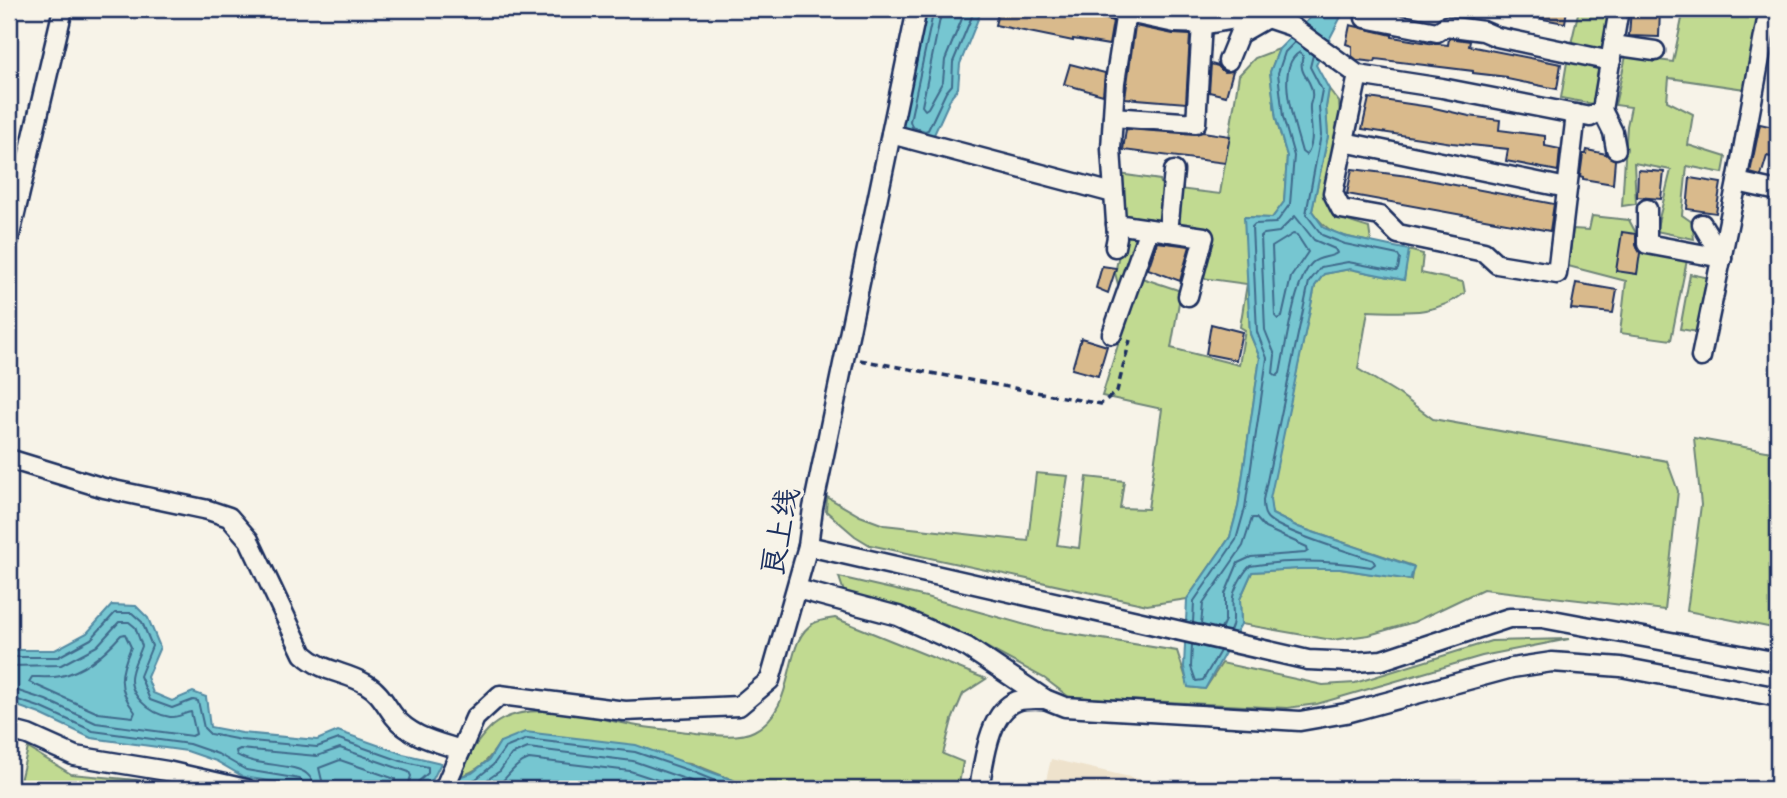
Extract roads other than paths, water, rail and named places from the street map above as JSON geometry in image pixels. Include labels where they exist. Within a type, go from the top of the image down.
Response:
[{"type":"street","points":[[9,239],[63,9]]},
{"type":"street","name":"良上线","points":[[444,789],[475,718],[500,695],[625,711],[739,706],[770,680],[808,546],[813,508],[917,9]]},
{"type":"street","points":[[1616,149],[1613,132],[1602,110],[1619,9]]},
{"type":"street","points":[[1702,357],[1769,9]]},
{"type":"street","points":[[1115,247],[1111,149],[1117,10],[1175,23],[1267,18],[1291,26],[1358,75],[1442,88],[1590,117],[1602,110]]},
{"type":"street","points":[[1228,61],[1239,34],[1267,18]]},
{"type":"street","points":[[1365,18],[1437,32],[1446,26],[1483,31],[1497,37],[1612,53],[1655,51]]},
{"type":"street","points":[[1113,117],[1196,122],[1202,23]]},
{"type":"street","points":[[1358,75],[1333,193],[1341,209],[1380,216],[1398,234],[1484,251],[1497,264],[1557,274],[1576,114]]},
{"type":"street","points":[[891,134],[1113,193]]},
{"type":"street","points":[[1344,142],[1567,188]]},
{"type":"street","points":[[1168,232],[1174,171]]},
{"type":"street","points":[[1737,182],[1778,191]]},
{"type":"street","points":[[1647,209],[1647,244],[1722,258]]},
{"type":"street","points":[[1116,224],[1204,237],[1188,296]]},
{"type":"street","points":[[1702,224],[1722,258]]},
{"type":"street","points":[[1112,334],[1149,229]]},
{"type":"street","points":[[9,459],[104,488],[229,517],[249,540],[303,654],[315,665],[365,683],[381,695],[395,717],[407,729],[428,740],[461,750]]},
{"type":"street","points":[[808,546],[1308,660],[1382,660],[1509,618],[1542,618],[1778,662]]},
{"type":"street","points":[[797,589],[898,616],[967,647],[1045,699],[1065,707],[1300,721],[1346,713],[1512,668],[1552,662],[1621,667],[1778,697]]},
{"type":"street","points":[[979,789],[987,743],[998,717],[1016,701],[1045,699]]},
{"type":"street","points":[[9,730],[28,735],[75,756],[167,771],[246,789]]},
{"type":"water","points":[[927,9],[982,9],[960,64],[958,88],[952,95],[932,139],[906,132],[902,123]]},
{"type":"water","points":[[1314,9],[1345,9],[1316,65],[1329,89],[1326,107],[1328,136],[1312,211],[1324,228],[1347,237],[1409,250],[1404,280],[1350,269],[1324,274],[1315,286],[1270,499],[1272,514],[1298,527],[1414,567],[1410,580],[1340,569],[1252,572],[1240,599],[1241,624],[1205,689],[1188,687],[1184,667],[1187,599],[1230,537],[1238,507],[1260,358],[1250,334],[1244,217],[1272,218],[1284,202],[1287,156],[1276,119],[1270,72],[1279,49],[1311,17]]},
{"type":"water","points":[[112,605],[136,606],[148,618],[160,647],[147,677],[153,693],[172,701],[193,692],[206,697],[210,727],[317,740],[338,731],[403,754],[441,763],[433,779],[419,789],[318,789],[244,777],[216,761],[187,751],[91,738],[9,703],[9,650],[55,650],[87,633]]},
{"type":"water","points":[[525,732],[636,745],[733,780],[747,789],[453,787],[455,778],[472,773],[489,760],[500,742]]}]
